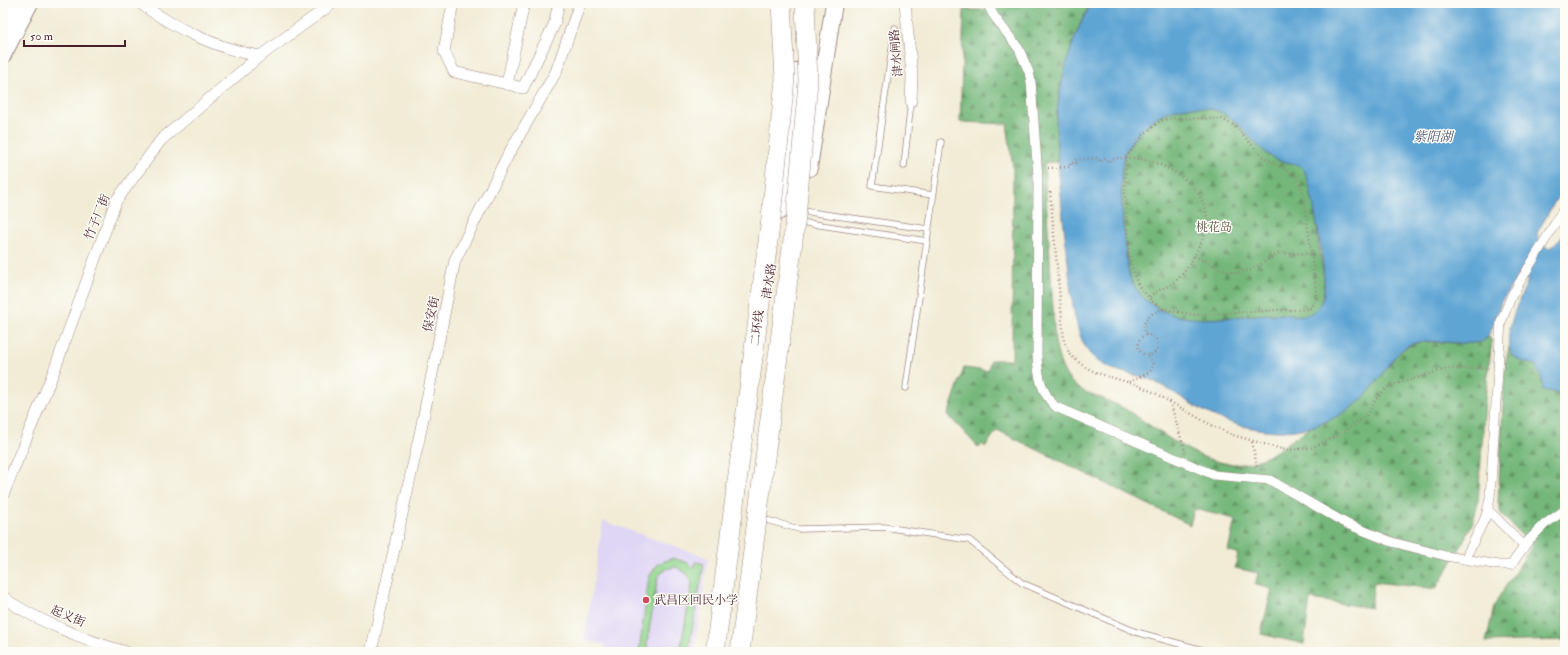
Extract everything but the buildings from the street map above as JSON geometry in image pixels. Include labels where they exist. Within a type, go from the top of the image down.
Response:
[{"type":"highway","name":"二环线","points":[[715,652],[772,210],[785,79],[781,3]]},
{"type":"highway","name":"二环线","points":[[740,652],[796,217],[808,82],[805,3]]},
{"type":"main road","name":"津水路","points":[[707,652],[774,255],[809,3]]},
{"type":"main road","name":"津水路","points":[[734,652],[834,3]]},
{"type":"street","points":[[3,31],[17,3]]},
{"type":"street","points":[[3,57],[32,3]]},
{"type":"street","points":[[140,3],[213,44],[236,52],[260,56]]},
{"type":"street","name":"竹子厂街","points":[[3,495],[54,371],[116,201],[161,140],[260,56],[333,3]]},
{"type":"street","points":[[453,3],[444,51],[454,72],[523,88],[554,25],[559,3]]},
{"type":"street","points":[[507,84],[524,3]]},
{"type":"street","name":"保安街","points":[[371,652],[420,434],[455,260],[508,155],[556,72],[580,3]]},
{"type":"street","name":"津水闸路","points":[[905,3],[912,75],[911,101]]},
{"type":"street","points":[[987,3],[1019,49],[1029,72],[1031,82],[1038,177],[1037,356],[1039,378],[1052,403],[1062,410],[1214,475],[1270,480],[1348,524],[1392,542],[1430,553],[1499,565],[1511,565],[1524,546],[1544,524],[1565,510]]},
{"type":"street","points":[[1465,559],[1478,535],[1488,510],[1492,470],[1497,368],[1501,322],[1510,300],[1565,207]]},
{"type":"street","points":[[1488,510],[1524,546]]},
{"type":"street","name":"起义街","points":[[3,597],[16,607],[60,627],[126,652]]},
{"type":"lane","points":[[895,28],[872,186],[933,195]]},
{"type":"lane","points":[[904,166],[911,101]]},
{"type":"lane","points":[[906,388],[941,142]]},
{"type":"lane","points":[[801,217],[928,229]]},
{"type":"lane","points":[[801,217],[927,241]]},
{"type":"lane","points":[[755,517],[799,529],[884,527],[969,540],[1022,583],[1136,632],[1210,652]]},
{"type":"path","points":[[960,3],[987,3]]},
{"type":"path","points":[[1198,117],[1222,119],[1231,122],[1263,157],[1297,176],[1304,196],[1312,254],[1317,298],[1313,305],[1307,310],[1195,315],[1161,309],[1138,285],[1131,265],[1125,194],[1124,158],[1142,135],[1154,125],[1164,120],[1198,117]]},
{"type":"path","points":[[1059,168],[1070,167],[1070,163],[1076,163],[1075,160],[1098,158],[1100,162],[1105,158],[1108,162],[1113,158],[1149,161],[1168,168],[1186,179],[1196,190],[1204,207],[1207,220],[1204,234],[1194,256],[1173,283],[1154,293],[1149,298]]},
{"type":"path","points":[[1049,188],[1052,203],[1066,348],[1070,355],[1085,367],[1097,373],[1128,382],[1153,392],[1211,425],[1251,441],[1285,450],[1311,448],[1337,436],[1366,416],[1378,396],[1389,386],[1447,369],[1497,368]]},
{"type":"path","points":[[1194,256],[1224,270],[1236,273],[1253,269],[1280,253],[1312,254]]},
{"type":"path","points":[[1146,335],[1143,325],[1144,320],[1161,309]]},
{"type":"path","points":[[1128,382],[1149,374],[1152,368],[1152,363],[1148,356],[1142,354],[1137,345],[1140,338],[1146,335],[1153,336],[1158,344],[1156,351],[1148,356]]},
{"type":"path","points":[[1170,402],[1188,465]]},
{"type":"path","points":[[1251,441],[1260,479]]},
{"type":"shaded area","name":"武昌区回民小学","points":[[603,521],[708,558],[694,652],[604,652],[605,644],[584,641]]},
{"type":"green space","points":[[991,3],[1082,3],[1088,9],[1082,19],[1072,45],[1058,103],[1058,162],[1044,163],[1055,341],[1060,360],[1066,374],[1081,390],[1130,412],[1192,452],[1209,459],[1227,463],[1244,464],[1267,456],[1280,449],[1311,427],[1329,420],[1352,407],[1370,391],[1397,355],[1410,345],[1428,342],[1473,342],[1482,340],[1489,336],[1492,342],[1485,400],[1478,503],[1473,522],[1459,550],[1436,589],[1374,582],[1371,608],[1310,599],[1304,644],[1261,634],[1272,589],[1255,585],[1258,573],[1235,568],[1238,553],[1228,551],[1235,519],[1194,509],[1190,525],[997,430],[985,447],[982,444],[979,448],[948,415],[964,368],[988,371],[991,360],[1012,360],[1013,167],[1007,124],[960,122],[964,10],[984,10]]},
{"type":"green space","name":"桃花岛","points":[[1187,107],[1209,109],[1226,115],[1240,125],[1273,158],[1298,165],[1304,170],[1314,198],[1319,249],[1324,280],[1324,290],[1321,301],[1315,312],[1312,314],[1300,316],[1277,314],[1213,319],[1181,317],[1167,314],[1154,307],[1141,295],[1133,284],[1128,270],[1124,238],[1122,166],[1124,156],[1133,140],[1153,120],[1160,115],[1175,109]]},
{"type":"green space","points":[[1510,344],[1514,355],[1517,358],[1528,361],[1538,368],[1543,390],[1565,395],[1565,640],[1486,642],[1494,607],[1500,595],[1532,546],[1501,514],[1498,502],[1505,363]]},
{"type":"green space","points":[[673,558],[688,563],[694,568],[696,562],[704,564],[688,652],[680,652],[692,584],[691,579],[685,572],[676,567],[666,569],[658,576],[647,643],[649,652],[639,652],[649,577],[658,564]]},
{"type":"water","name":"紫阳湖","points":[[1092,3],[1565,3],[1565,184],[1537,233],[1539,242],[1548,248],[1554,246],[1565,232],[1565,395],[1543,390],[1542,380],[1536,366],[1515,358],[1509,349],[1508,339],[1516,307],[1528,280],[1519,275],[1501,302],[1491,331],[1484,341],[1466,343],[1434,341],[1415,343],[1407,346],[1395,356],[1371,389],[1357,403],[1336,417],[1301,429],[1289,431],[1267,430],[1247,427],[1228,421],[1209,414],[1151,380],[1112,369],[1098,362],[1090,354],[1080,335],[1071,294],[1056,136],[1056,120],[1064,72],[1073,42]],"holes":[[[1187,107],[1218,111],[1228,116],[1237,123],[1261,149],[1273,158],[1299,165],[1304,170],[1315,212],[1323,270],[1324,293],[1322,301],[1315,311],[1301,315],[1277,314],[1200,319],[1185,317],[1171,314],[1153,306],[1142,296],[1133,284],[1128,270],[1124,238],[1122,166],[1126,151],[1143,129],[1160,115],[1172,110]]]},
{"type":"place","name":"武昌区回民小学","points":[[646,600]]}]
